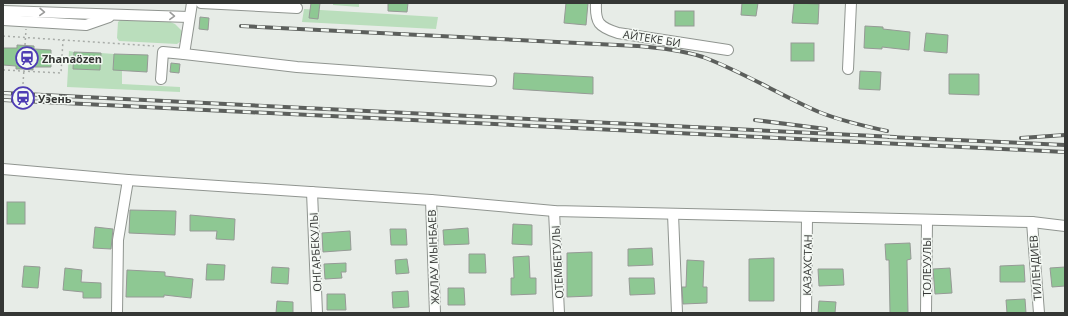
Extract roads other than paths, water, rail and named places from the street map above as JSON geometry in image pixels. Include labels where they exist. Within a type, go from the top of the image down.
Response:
[{"type":"street","points":[[184,54],[192,3]]},
{"type":"street","points":[[201,3],[297,8]]},
{"type":"street","name":"АЙТЕКЕ БИ","points":[[596,3],[598,23],[606,29],[618,33],[728,50]]},
{"type":"street","points":[[848,69],[851,3]]},
{"type":"street","points":[[3,11],[189,17]]},
{"type":"street","points":[[3,20],[86,25],[117,15]]},
{"type":"street","points":[[161,79],[163,52],[297,67],[491,81]]},
{"type":"street","points":[[3,169],[128,180],[431,200],[554,211],[927,221],[1032,222],[1065,226]]},
{"type":"street","points":[[117,313],[118,240],[128,180]]},
{"type":"street","name":"ОНГАРБЕКУЛЫ","points":[[312,192],[317,313]]},
{"type":"street","name":"ЖАЛАУ МЫНБАЕВ","points":[[431,200],[435,313]]},
{"type":"street","name":"ОТЕМБЕТУЛЫ","points":[[554,211],[559,313]]},
{"type":"street","points":[[672,214],[678,313]]},
{"type":"street","name":"КАЗАХСТАН","points":[[806,313],[807,218]]},
{"type":"street","name":"ТОЛЕУУЛЫ","points":[[926,313],[927,221]]},
{"type":"street","name":"ТИЛЕНДИЕВ","points":[[1032,222],[1039,313]]},
{"type":"railway","points":[[241,26],[637,46],[679,51],[703,57],[718,63],[819,112],[853,123],[887,131]]},
{"type":"railway","points":[[3,93],[895,137]]},
{"type":"railway","points":[[3,100],[1065,152]]},
{"type":"railway","points":[[755,120],[826,129]]},
{"type":"railway","points":[[1021,138],[1065,135]]},
{"type":"railway","points":[[889,137],[1065,145]]},
{"type":"place","name":"Zhanaözen","points":[[27,58]]},
{"type":"place","name":"Уэень","points":[[23,98]]}]
